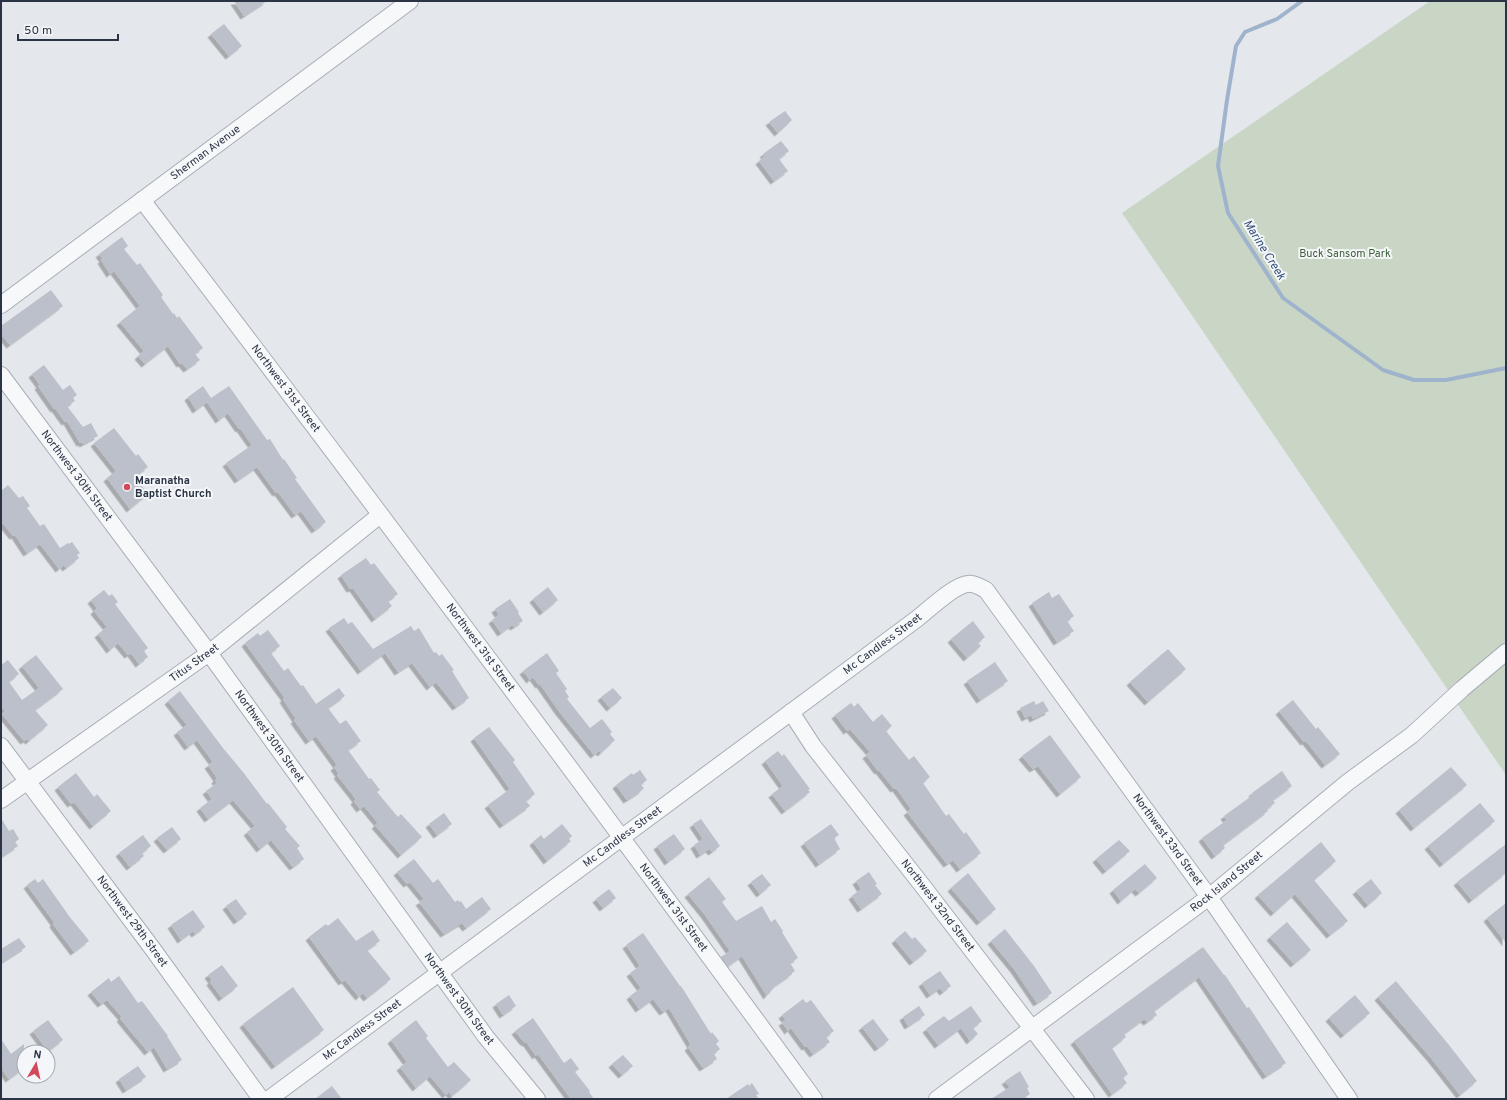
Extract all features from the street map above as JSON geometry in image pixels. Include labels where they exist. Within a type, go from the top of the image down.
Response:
[{"type":"street","name":"Sherman Avenue","points":[[1,305],[410,1]]},
{"type":"street","name":"Northwest 31st Street","points":[[142,200],[291,394],[814,1099]]},
{"type":"street","name":"Northwest 30th Street","points":[[1,375],[209,653],[486,1037],[537,1099]]},
{"type":"street","name":"Titus Street","points":[[1,800],[209,653],[380,515]]},
{"type":"street","name":"Mc Candless Street","points":[[269,1099],[960,585],[969,583],[979,586]]},
{"type":"street","name":"Northwest 33rd Street","points":[[979,586],[986,590],[1209,897],[1349,1099]]},
{"type":"street","name":"Rock Island Street","points":[[937,1099],[1209,897],[1348,782],[1412,735],[1462,689],[1506,652]]},
{"type":"street","name":"Northwest 32nd Street","points":[[791,712],[813,746],[1086,1099]]},
{"type":"street","name":"Northwest 29th Street","points":[[1,746],[152,948],[261,1099]]},
{"type":"green space","name":"Buck Sansom Park","points":[[1430,1],[1506,1],[1506,775],[1122,213]]},
{"type":"building","points":[[234,1],[267,1],[244,16]]},
{"type":"building","points":[[224,24],[242,46],[229,56],[211,34]]},
{"type":"building","points":[[785,111],[792,120],[778,133],[769,122]]},
{"type":"building","points":[[781,141],[789,151],[779,159],[788,171],[774,181],[759,161],[765,156],[763,154]]},
{"type":"building","points":[[122,237],[128,246],[124,249],[137,265],[140,263],[163,295],[161,297],[173,314],[174,313],[177,318],[179,316],[203,348],[195,354],[200,360],[187,369],[182,363],[180,364],[168,346],[145,364],[138,356],[144,351],[120,322],[140,306],[114,271],[110,274],[99,254]]},
{"type":"building","points":[[51,290],[63,306],[10,345],[1,334],[1,326]]},
{"type":"building","points":[[44,365],[63,390],[70,385],[77,395],[73,398],[75,401],[67,406],[83,427],[91,423],[98,436],[83,444],[82,442],[80,443],[67,421],[65,422],[55,408],[54,409],[38,386],[40,385],[32,374]]},
{"type":"building","points":[[203,386],[211,398],[229,386],[267,440],[270,439],[283,460],[284,459],[297,478],[295,479],[326,522],[315,530],[301,511],[295,515],[278,492],[276,493],[257,467],[238,480],[226,463],[252,445],[228,413],[219,420],[207,402],[196,410],[188,397]]},
{"type":"building","points":[[114,428],[136,456],[138,454],[148,467],[135,477],[148,494],[130,509],[107,478],[116,471],[94,443]]},
{"type":"building","points":[[8,485],[19,498],[23,496],[30,506],[27,508],[40,526],[44,524],[60,548],[72,542],[80,553],[77,555],[79,558],[66,568],[64,565],[59,569],[40,544],[27,553],[15,535],[13,536],[1,521],[1,491]]},
{"type":"building","points":[[366,558],[371,565],[374,563],[398,594],[388,601],[392,606],[375,619],[353,588],[350,589],[341,575]]},
{"type":"building","points":[[548,587],[558,600],[543,612],[533,599]]},
{"type":"building","points":[[104,590],[109,596],[112,594],[118,602],[115,604],[148,648],[144,651],[148,657],[139,664],[131,653],[128,655],[118,643],[110,650],[98,634],[107,627],[94,611],[97,608],[91,600]]},
{"type":"building","points":[[1049,592],[1052,598],[1059,594],[1074,616],[1067,621],[1074,631],[1057,642],[1032,603]]},
{"type":"building","points":[[510,599],[523,621],[514,627],[512,625],[501,633],[492,620],[499,615],[495,609]]},
{"type":"building","points":[[344,618],[348,624],[352,622],[373,649],[411,626],[414,631],[419,628],[434,653],[436,652],[439,656],[442,654],[454,670],[452,671],[469,698],[456,707],[436,682],[430,687],[412,663],[398,672],[385,653],[361,671],[329,628]]},
{"type":"building","points":[[973,621],[985,637],[978,643],[981,646],[967,658],[951,639]]},
{"type":"building","points":[[268,630],[280,646],[271,653],[284,671],[288,668],[301,686],[303,685],[316,704],[339,688],[345,696],[328,708],[340,724],[346,720],[361,741],[348,750],[369,779],[371,778],[380,790],[377,792],[398,817],[401,814],[422,837],[401,855],[375,825],[378,823],[364,806],[360,809],[354,801],[356,799],[337,775],[339,774],[334,767],[337,765],[316,736],[309,741],[294,720],[296,719],[283,699],[285,698],[245,643],[258,633],[260,636]]},
{"type":"building","points":[[1168,649],[1186,669],[1148,702],[1130,682]]},
{"type":"building","points":[[547,653],[559,671],[556,673],[567,689],[565,691],[569,697],[567,699],[590,728],[602,719],[612,732],[610,734],[615,740],[601,753],[599,751],[594,755],[558,710],[540,684],[539,685],[533,677],[530,680],[523,671]]},
{"type":"building","points":[[36,655],[63,689],[35,710],[48,725],[29,741],[27,739],[24,741],[2,714],[5,711],[1,706],[1,665],[8,660],[19,674],[9,682],[22,700],[39,688],[22,666]]},
{"type":"building","points":[[995,662],[1008,681],[980,700],[967,681]]},
{"type":"building","points":[[613,688],[622,698],[610,708],[601,697]]},
{"type":"building","points":[[180,691],[267,804],[268,803],[287,827],[285,829],[300,846],[297,848],[304,859],[293,867],[271,840],[260,849],[247,832],[255,826],[233,800],[208,819],[200,808],[212,799],[206,791],[217,783],[215,780],[217,778],[208,765],[213,762],[197,740],[188,747],[177,732],[187,725],[168,701]]},
{"type":"building","points":[[1293,700],[1316,729],[1318,727],[1340,754],[1325,765],[1279,711]]},
{"type":"building","points":[[1034,701],[1036,705],[1043,701],[1049,711],[1033,719],[1031,715],[1025,718],[1020,708]]},
{"type":"building","points":[[851,703],[854,707],[858,703],[873,722],[882,714],[892,726],[886,731],[909,760],[914,756],[930,777],[923,783],[946,816],[949,814],[964,834],[966,832],[981,853],[960,869],[953,860],[947,864],[907,812],[911,809],[896,788],[894,789],[866,755],[870,752],[850,729],[847,731],[835,715]]},
{"type":"building","points":[[489,727],[515,760],[513,762],[535,794],[526,801],[530,806],[503,825],[488,805],[510,789],[474,738]]},
{"type":"building","points":[[1050,735],[1081,777],[1060,794],[1038,766],[1033,769],[1022,756]]},
{"type":"building","points":[[778,751],[782,756],[784,754],[810,789],[808,790],[810,792],[785,811],[772,794],[783,786],[765,761]]},
{"type":"building","points":[[1451,767],[1467,785],[1414,828],[1399,810]]},
{"type":"building","points":[[640,770],[647,780],[641,785],[644,788],[627,800],[616,785],[632,773],[633,775]]},
{"type":"building","points":[[1282,771],[1292,786],[1273,800],[1275,803],[1267,809],[1268,811],[1223,845],[1225,848],[1215,856],[1202,838],[1227,820],[1224,816]]},
{"type":"building","points":[[76,773],[94,797],[97,794],[111,811],[93,826],[74,802],[71,804],[58,787]]},
{"type":"building","points":[[1480,803],[1495,821],[1443,864],[1428,846]]},
{"type":"building","points":[[444,813],[452,824],[437,835],[429,824]]},
{"type":"building","points":[[1,818],[9,831],[13,829],[19,839],[15,842],[18,846],[1,857]]},
{"type":"building","points":[[701,819],[720,846],[712,852],[709,849],[700,855],[694,845],[703,839],[693,824]]},
{"type":"building","points":[[562,824],[572,836],[569,839],[571,841],[547,861],[533,842],[541,835],[544,839]]},
{"type":"building","points":[[831,824],[839,835],[834,838],[840,849],[819,864],[804,843]]},
{"type":"building","points":[[172,827],[181,839],[167,850],[157,838]]},
{"type":"building","points":[[674,834],[685,849],[668,862],[657,846]]},
{"type":"building","points":[[143,835],[151,846],[142,853],[144,856],[130,867],[119,853]]},
{"type":"building","points":[[1119,840],[1130,851],[1106,871],[1096,859]]},
{"type":"building","points":[[1321,842],[1336,861],[1314,880],[1348,921],[1330,935],[1295,894],[1274,913],[1258,895]]},
{"type":"building","points":[[1506,844],[1506,873],[1472,900],[1457,882]]},
{"type":"building","points":[[414,859],[433,883],[438,879],[455,902],[458,900],[459,902],[461,901],[466,909],[482,897],[491,909],[466,928],[462,923],[444,934],[419,902],[424,899],[410,882],[407,884],[397,872]]},
{"type":"building","points":[[1145,864],[1157,878],[1139,893],[1135,889],[1121,901],[1113,890]]},
{"type":"building","points":[[869,872],[877,884],[875,885],[882,894],[861,909],[852,896],[861,889],[856,881]]},
{"type":"building","points":[[968,873],[996,909],[980,922],[951,888]]},
{"type":"building","points":[[762,874],[771,885],[760,894],[751,882]]},
{"type":"building","points":[[709,877],[726,899],[722,902],[736,921],[762,906],[771,922],[775,919],[798,958],[790,963],[795,971],[776,985],[767,996],[742,956],[728,966],[721,957],[730,951],[705,915],[688,894]]},
{"type":"building","points":[[35,879],[38,883],[43,879],[89,941],[74,952],[27,885]]},
{"type":"building","points":[[1371,879],[1382,893],[1368,905],[1356,891]]},
{"type":"building","points":[[609,889],[616,898],[603,908],[596,899]]},
{"type":"building","points":[[236,899],[247,914],[237,921],[226,906]]},
{"type":"building","points":[[1506,903],[1506,943],[1487,918]]},
{"type":"building","points":[[193,910],[205,927],[195,934],[193,931],[181,940],[171,925]]},
{"type":"building","points":[[338,918],[356,941],[373,930],[380,941],[367,950],[391,979],[367,998],[363,993],[359,997],[345,980],[342,982],[309,937],[326,924],[328,926]]},
{"type":"building","points":[[1287,922],[1311,950],[1294,964],[1270,937]]},
{"type":"building","points":[[1005,929],[1034,966],[1052,993],[1037,1003],[1014,969],[991,941]]},
{"type":"building","points":[[905,931],[912,939],[915,937],[927,951],[913,962],[895,940]]},
{"type":"building","points":[[643,933],[681,986],[711,1034],[712,1032],[719,1041],[716,1044],[720,1049],[714,1054],[717,1059],[703,1068],[688,1047],[691,1045],[669,1008],[663,1012],[653,999],[639,1009],[630,996],[641,988],[630,973],[640,966],[626,945]]},
{"type":"building","points":[[19,938],[26,947],[1,963],[1,949]]},
{"type":"building","points":[[1203,947],[1225,975],[1247,1008],[1249,1007],[1286,1063],[1266,1076],[1199,977],[1154,1011],[1157,1015],[1147,1022],[1144,1019],[1124,1034],[1126,1037],[1112,1048],[1128,1074],[1123,1078],[1127,1083],[1112,1094],[1074,1041]]},
{"type":"building","points":[[222,965],[238,986],[222,998],[210,982],[212,980],[208,975]]},
{"type":"building","points":[[940,971],[951,986],[943,992],[940,988],[930,995],[922,983]]},
{"type":"building","points":[[119,976],[138,1003],[142,1001],[168,1036],[182,1060],[167,1069],[154,1047],[148,1052],[120,1018],[122,1017],[107,1000],[101,1004],[91,992],[109,978],[111,982]]},
{"type":"building","points":[[1396,981],[1477,1081],[1460,1095],[1431,1058],[1378,997]]},
{"type":"building","points":[[293,987],[324,1030],[275,1066],[243,1024]]},
{"type":"building","points":[[509,995],[516,1006],[503,1015],[496,1004]]},
{"type":"building","points":[[1355,995],[1370,1013],[1344,1035],[1329,1018]]},
{"type":"building","points":[[803,999],[806,1003],[811,1000],[834,1031],[826,1037],[830,1042],[813,1054],[807,1046],[805,1047],[791,1028],[788,1031],[782,1022],[786,1020],[782,1015]]},
{"type":"building","points":[[919,1006],[925,1015],[908,1026],[903,1017]]},
{"type":"building","points":[[971,1006],[982,1021],[973,1028],[978,1034],[970,1041],[961,1028],[938,1045],[926,1029],[944,1016],[949,1021]]},
{"type":"building","points":[[533,1018],[564,1063],[571,1058],[579,1069],[575,1072],[590,1091],[589,1092],[594,1099],[571,1099],[538,1054],[536,1056],[527,1043],[523,1041],[515,1031]]},
{"type":"building","points":[[873,1019],[889,1040],[878,1048],[862,1027]]},
{"type":"building","points":[[48,1020],[63,1040],[56,1045],[43,1044],[33,1031]]},
{"type":"building","points":[[416,1020],[428,1036],[426,1038],[448,1067],[454,1062],[471,1080],[452,1096],[449,1092],[446,1095],[430,1076],[416,1088],[400,1067],[407,1062],[391,1040]]},
{"type":"building","points":[[1,1039],[11,1054],[16,1050],[16,1074],[9,1079],[1,1068]]},
{"type":"building","points":[[623,1055],[633,1066],[622,1075],[612,1064]]},
{"type":"building","points":[[138,1066],[146,1077],[126,1090],[119,1079]]},
{"type":"building","points":[[1020,1071],[1029,1087],[1027,1088],[1030,1094],[1022,1099],[991,1099],[1010,1087],[1005,1081]]},
{"type":"building","points":[[752,1083],[759,1094],[756,1095],[759,1099],[726,1099],[748,1084],[749,1086]]},
{"type":"building","points":[[332,1086],[342,1099],[315,1099]]},
{"type":"waterway","name":"Marine Creek","points":[[1302,1],[1277,19],[1245,32],[1236,46],[1218,166],[1228,213],[1283,298],[1383,370],[1414,380],[1446,380],[1506,368]]},
{"type":"place","name":"Maranatha Baptist Church","points":[[127,487]]}]
